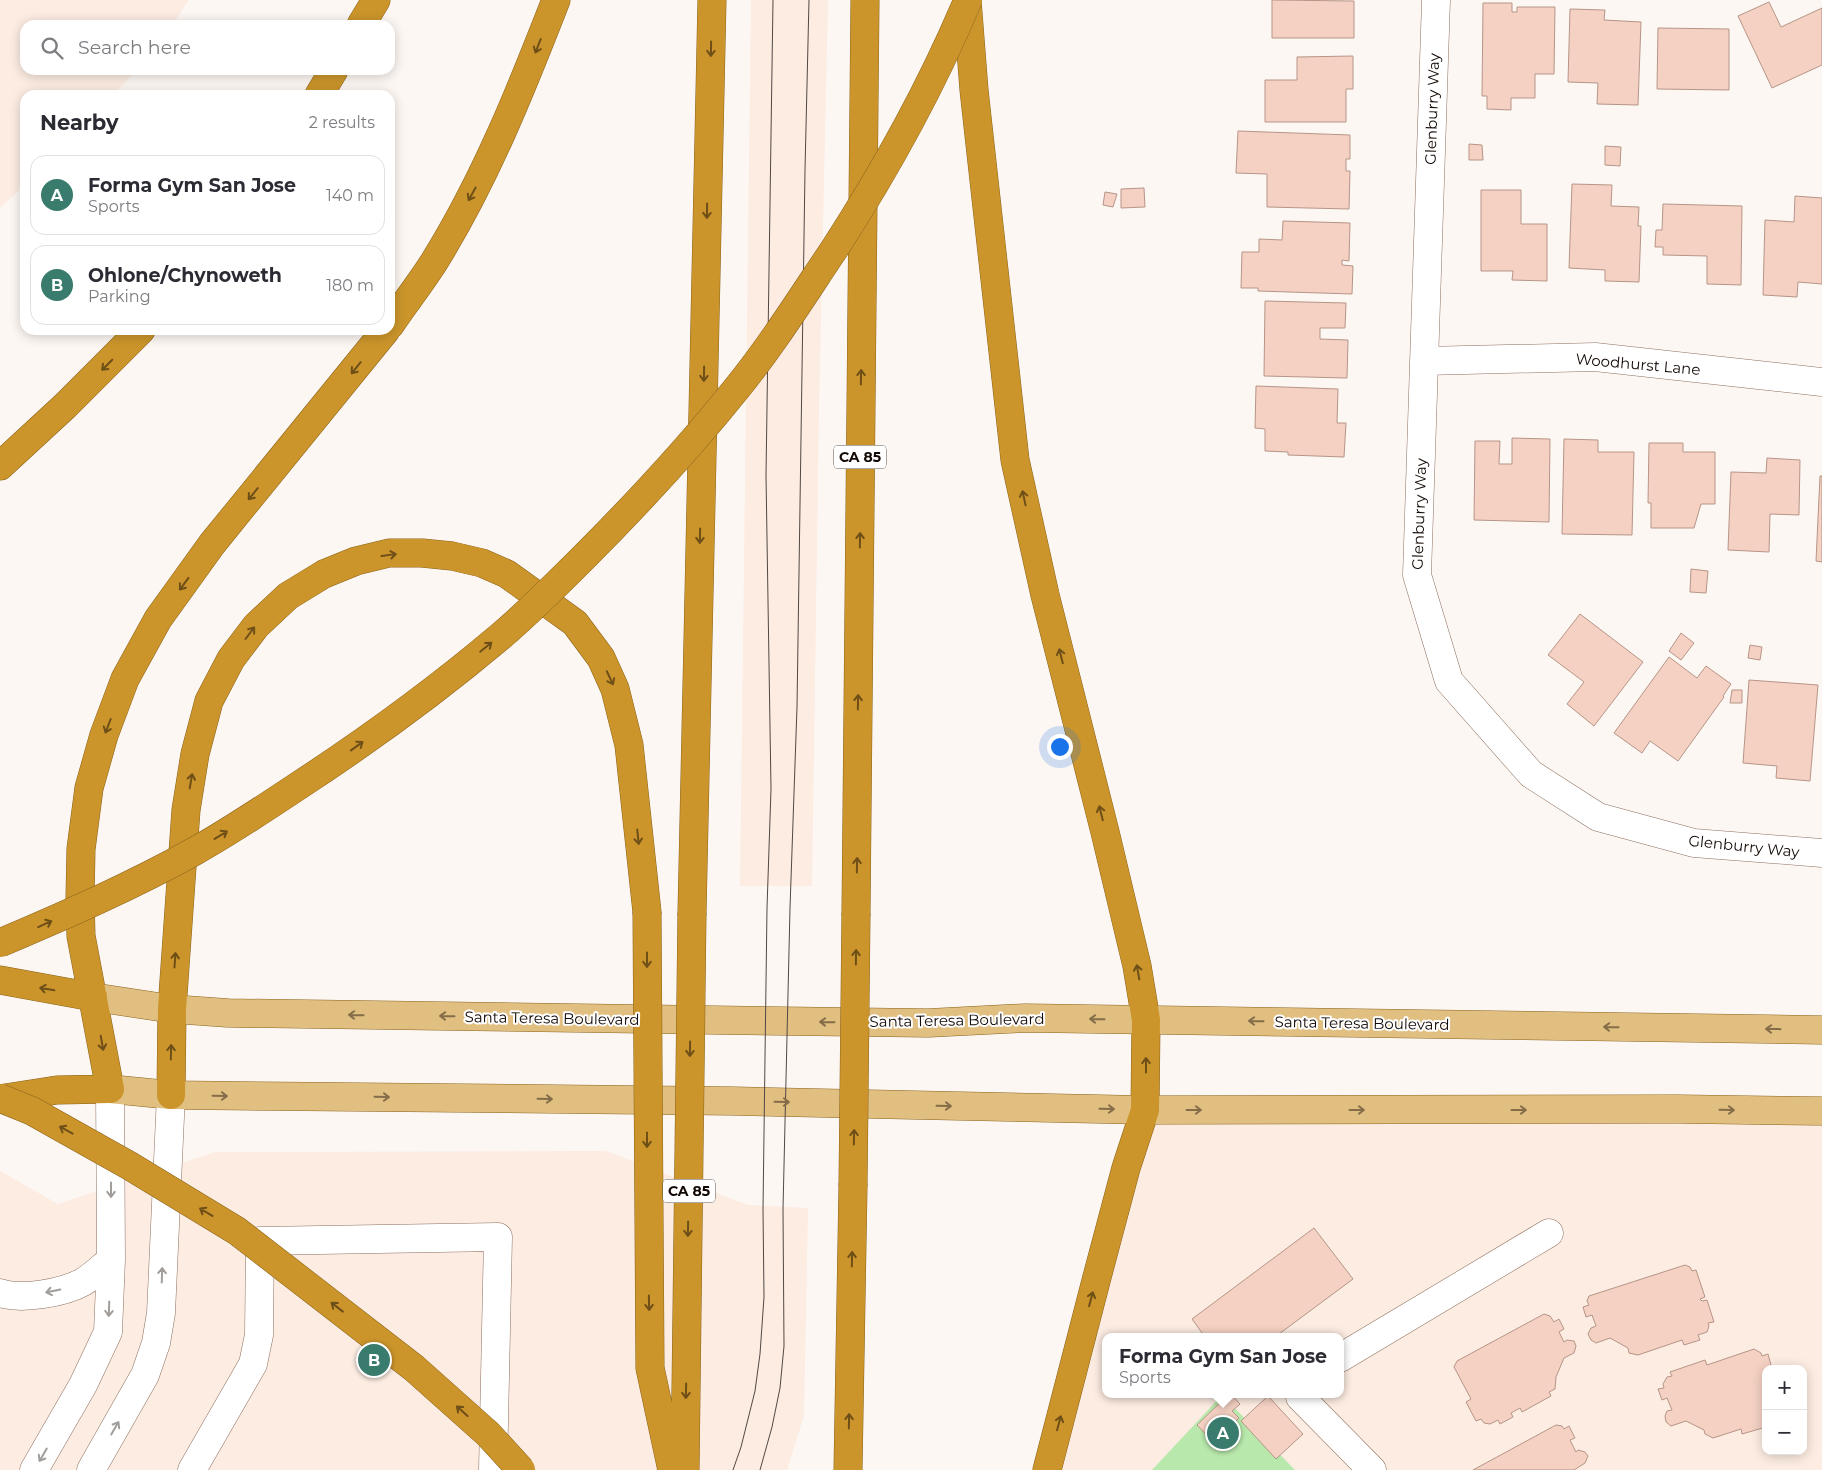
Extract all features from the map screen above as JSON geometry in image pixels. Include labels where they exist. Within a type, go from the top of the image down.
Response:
[{"type":"highway","points":[[364,20],[376,0]]},
{"type":"highway","points":[[395,318],[434,262],[476,188],[520,94],[556,0]]},
{"type":"highway","name":"CA 85","points":[[685,1470],[692,913],[712,0]]},
{"type":"highway","name":"CA 85","points":[[848,1470],[853,1186],[865,0]]},
{"type":"highway","points":[[0,944],[128,886],[196,850],[334,763],[406,711],[503,634],[562,579],[618,524],[681,456],[739,385],[794,310],[853,220],[899,142],[945,55],[967,0]]},
{"type":"highway","points":[[967,0],[974,90],[1016,460],[1045,595],[1137,966],[1146,1020],[1145,1110],[1126,1168],[1046,1470]]},
{"type":"highway","points":[[322,90],[331,75]]},
{"type":"highway","points":[[0,466],[65,406],[136,335]]},
{"type":"highway","points":[[0,1098],[57,1090],[110,1089],[81,936],[80,898],[82,849],[89,788],[104,735],[125,679],[158,619],[212,544],[382,335]]},
{"type":"highway","points":[[171,1096],[172,1009],[186,810],[195,754],[208,701],[230,659],[256,626],[288,596],[324,574],[356,561],[389,554],[422,553],[452,556],[482,563],[507,574],[575,623],[585,636],[600,658],[615,689],[629,745],[647,912],[650,1368],[672,1470]]},
{"type":"highway","points":[[0,980],[94,997]]},
{"type":"highway","points":[[0,1098],[32,1111],[130,1166],[237,1231],[414,1368],[488,1434],[522,1470]]},
{"type":"main road","name":"Santa Teresa Boulevard","points":[[94,997],[172,1009],[238,1013],[928,1023],[1025,1018],[1822,1030]]},
{"type":"main road","points":[[110,1089],[171,1096],[733,1101],[1145,1110],[1678,1109],[1822,1111]]},
{"type":"street","name":"Glenburry Way","points":[[1436,0],[1417,575],[1449,681],[1531,774],[1598,818],[1694,843],[1822,853]]},
{"type":"street","name":"Woodhurst Lane","points":[[1424,361],[1595,357],[1822,382]]},
{"type":"street","points":[[34,1470],[83,1385],[108,1332],[111,1260],[110,1089]]},
{"type":"street","points":[[91,1470],[145,1375],[156,1343],[161,1313],[171,1096]]},
{"type":"street","points":[[1344,1356],[1549,1233]]},
{"type":"street","points":[[192,1470],[253,1364],[258,1335],[260,1241],[498,1237],[493,1470]]},
{"type":"street","points":[[0,1293],[9,1296],[58,1291],[83,1282],[111,1260]]},
{"type":"street","points":[[1301,1398],[1372,1470]]},
{"type":"shaded area","points":[[0,0],[189,0],[175,20],[20,20],[20,75],[132,75],[118,90],[20,90],[20,190],[0,208]]},
{"type":"shaded area","points":[[751,0],[828,0],[819,408],[812,886],[740,886]]},
{"type":"shaded area","points":[[1145,1110],[1822,1111],[1822,1470],[1047,1470]]},
{"type":"shaded area","points":[[606,1151],[748,1205],[808,1208],[804,1416],[787,1470],[0,1470],[0,1171],[58,1204],[215,1152]]},
{"type":"green space","points":[[1219,1398],[1225,1398],[1295,1470],[1152,1470]]},
{"type":"building","points":[[1272,0],[1354,1],[1354,38],[1272,38]]},
{"type":"building","points":[[1769,2],[1781,27],[1822,8],[1822,65],[1772,88],[1738,16]]},
{"type":"building","points":[[1483,3],[1512,3],[1512,12],[1517,12],[1517,7],[1555,7],[1554,74],[1535,74],[1535,98],[1511,98],[1511,110],[1487,109],[1487,96],[1482,96]]},
{"type":"building","points":[[1570,9],[1605,10],[1604,20],[1641,22],[1638,105],[1597,104],[1598,83],[1568,82]]},
{"type":"building","points":[[1658,28],[1729,29],[1729,90],[1657,89]]},
{"type":"building","points":[[1353,56],[1353,89],[1346,89],[1346,122],[1265,122],[1265,80],[1297,80],[1297,57]]},
{"type":"building","points":[[1238,131],[1350,135],[1350,159],[1346,159],[1346,171],[1350,171],[1349,209],[1267,207],[1267,174],[1236,173]]},
{"type":"building","points":[[1469,144],[1482,145],[1483,160],[1469,160]]},
{"type":"building","points":[[1605,146],[1621,147],[1620,166],[1605,165]]},
{"type":"building","points":[[1572,184],[1612,185],[1611,206],[1639,207],[1638,226],[1641,226],[1639,282],[1605,281],[1605,270],[1569,268]]},
{"type":"building","points":[[1144,188],[1145,207],[1121,208],[1121,189]]},
{"type":"building","points":[[1481,190],[1521,190],[1521,224],[1547,224],[1547,281],[1512,280],[1513,271],[1481,271]]},
{"type":"building","points":[[1105,192],[1117,194],[1113,207],[1103,205]]},
{"type":"building","points":[[1795,196],[1822,198],[1822,284],[1798,282],[1797,297],[1763,295],[1765,220],[1794,222]]},
{"type":"building","points":[[1663,204],[1742,206],[1741,285],[1707,284],[1707,256],[1663,255],[1663,247],[1655,247],[1656,230],[1662,230]]},
{"type":"building","points":[[1283,221],[1350,223],[1349,261],[1342,260],[1342,265],[1353,266],[1352,294],[1258,291],[1258,288],[1241,288],[1242,252],[1259,252],[1259,239],[1282,240]]},
{"type":"building","points":[[1265,301],[1346,303],[1345,328],[1320,328],[1320,339],[1348,340],[1347,378],[1264,376]]},
{"type":"building","points":[[1256,386],[1338,389],[1337,423],[1346,423],[1344,457],[1288,455],[1288,452],[1265,451],[1265,429],[1255,428]]},
{"type":"building","points":[[1512,438],[1550,439],[1549,522],[1474,520],[1475,441],[1500,441],[1499,464],[1512,464]]},
{"type":"building","points":[[1564,439],[1598,440],[1598,452],[1634,452],[1632,535],[1562,534]]},
{"type":"building","points":[[1649,443],[1683,443],[1683,452],[1715,452],[1715,504],[1701,504],[1694,528],[1651,528],[1651,503],[1648,503]]},
{"type":"building","points":[[1767,458],[1800,460],[1799,515],[1770,514],[1769,552],[1728,550],[1731,472],[1766,473]]},
{"type":"building","points":[[1820,476],[1822,476],[1822,562],[1816,561]]},
{"type":"building","points":[[1691,569],[1708,571],[1706,593],[1690,592]]},
{"type":"building","points":[[1580,614],[1643,662],[1594,726],[1567,704],[1584,682],[1548,655]]},
{"type":"building","points":[[1681,633],[1694,643],[1681,660],[1669,651]]},
{"type":"building","points":[[1750,645],[1762,647],[1760,660],[1748,658]]},
{"type":"building","points":[[1669,657],[1697,678],[1706,666],[1731,684],[1724,697],[1678,761],[1650,741],[1642,753],[1614,733]]},
{"type":"building","points":[[1749,680],[1818,685],[1810,781],[1776,778],[1777,766],[1743,763]]},
{"type":"building","points":[[1732,690],[1742,690],[1742,703],[1730,703]]},
{"type":"building","points":[[1314,1228],[1353,1279],[1280,1333],[1202,1333],[1192,1319]]},
{"type":"building","points":[[1685,1265],[1690,1267],[1692,1271],[1696,1270],[1705,1297],[1700,1299],[1702,1301],[1707,1300],[1714,1322],[1708,1323],[1707,1332],[1698,1335],[1700,1340],[1684,1345],[1682,1340],[1638,1355],[1629,1353],[1628,1348],[1610,1338],[1596,1343],[1591,1340],[1588,1334],[1591,1328],[1596,1326],[1592,1315],[1586,1317],[1583,1307],[1589,1305],[1587,1301],[1589,1296]]},
{"type":"building","points":[[1544,1314],[1550,1316],[1554,1322],[1559,1319],[1564,1329],[1559,1332],[1564,1342],[1567,1340],[1574,1341],[1576,1346],[1574,1353],[1564,1358],[1556,1377],[1555,1389],[1549,1392],[1551,1396],[1522,1412],[1520,1408],[1511,1413],[1513,1417],[1500,1424],[1498,1420],[1490,1424],[1484,1423],[1481,1419],[1476,1421],[1466,1402],[1471,1399],[1454,1367],[1457,1361]]},
{"type":"building","points":[[1754,1349],[1761,1353],[1762,1356],[1768,1354],[1771,1365],[1762,1365],[1762,1428],[1742,1434],[1741,1429],[1713,1438],[1705,1434],[1704,1430],[1686,1421],[1671,1426],[1666,1422],[1665,1416],[1667,1411],[1672,1410],[1667,1398],[1662,1400],[1658,1389],[1664,1388],[1663,1384],[1667,1377],[1672,1376],[1670,1372],[1705,1360],[1707,1365]]},
{"type":"building","points":[[1225,1398],[1235,1398],[1240,1404],[1232,1411],[1239,1418],[1214,1443],[1197,1425]]},
{"type":"building","points":[[1266,1398],[1270,1398],[1303,1434],[1276,1459],[1241,1421]]},
{"type":"building","points":[[1556,1425],[1562,1426],[1564,1429],[1569,1426],[1575,1438],[1570,1440],[1576,1452],[1578,1450],[1585,1452],[1588,1456],[1585,1463],[1574,1470],[1473,1470]]},
{"type":"tram line","points":[[733,1470],[741,1447],[755,1391],[764,1297],[763,1209],[767,908],[771,789],[766,475],[773,0]]},
{"type":"tram line","points":[[760,1470],[780,1388],[784,1346],[783,1209],[797,707],[809,0]]},
{"type":"place","name":"Ohlone/Chynoweth","points":[[374,1360]]},
{"type":"place","name":"Forma Gym San Jose","points":[[1223,1433]]}]
